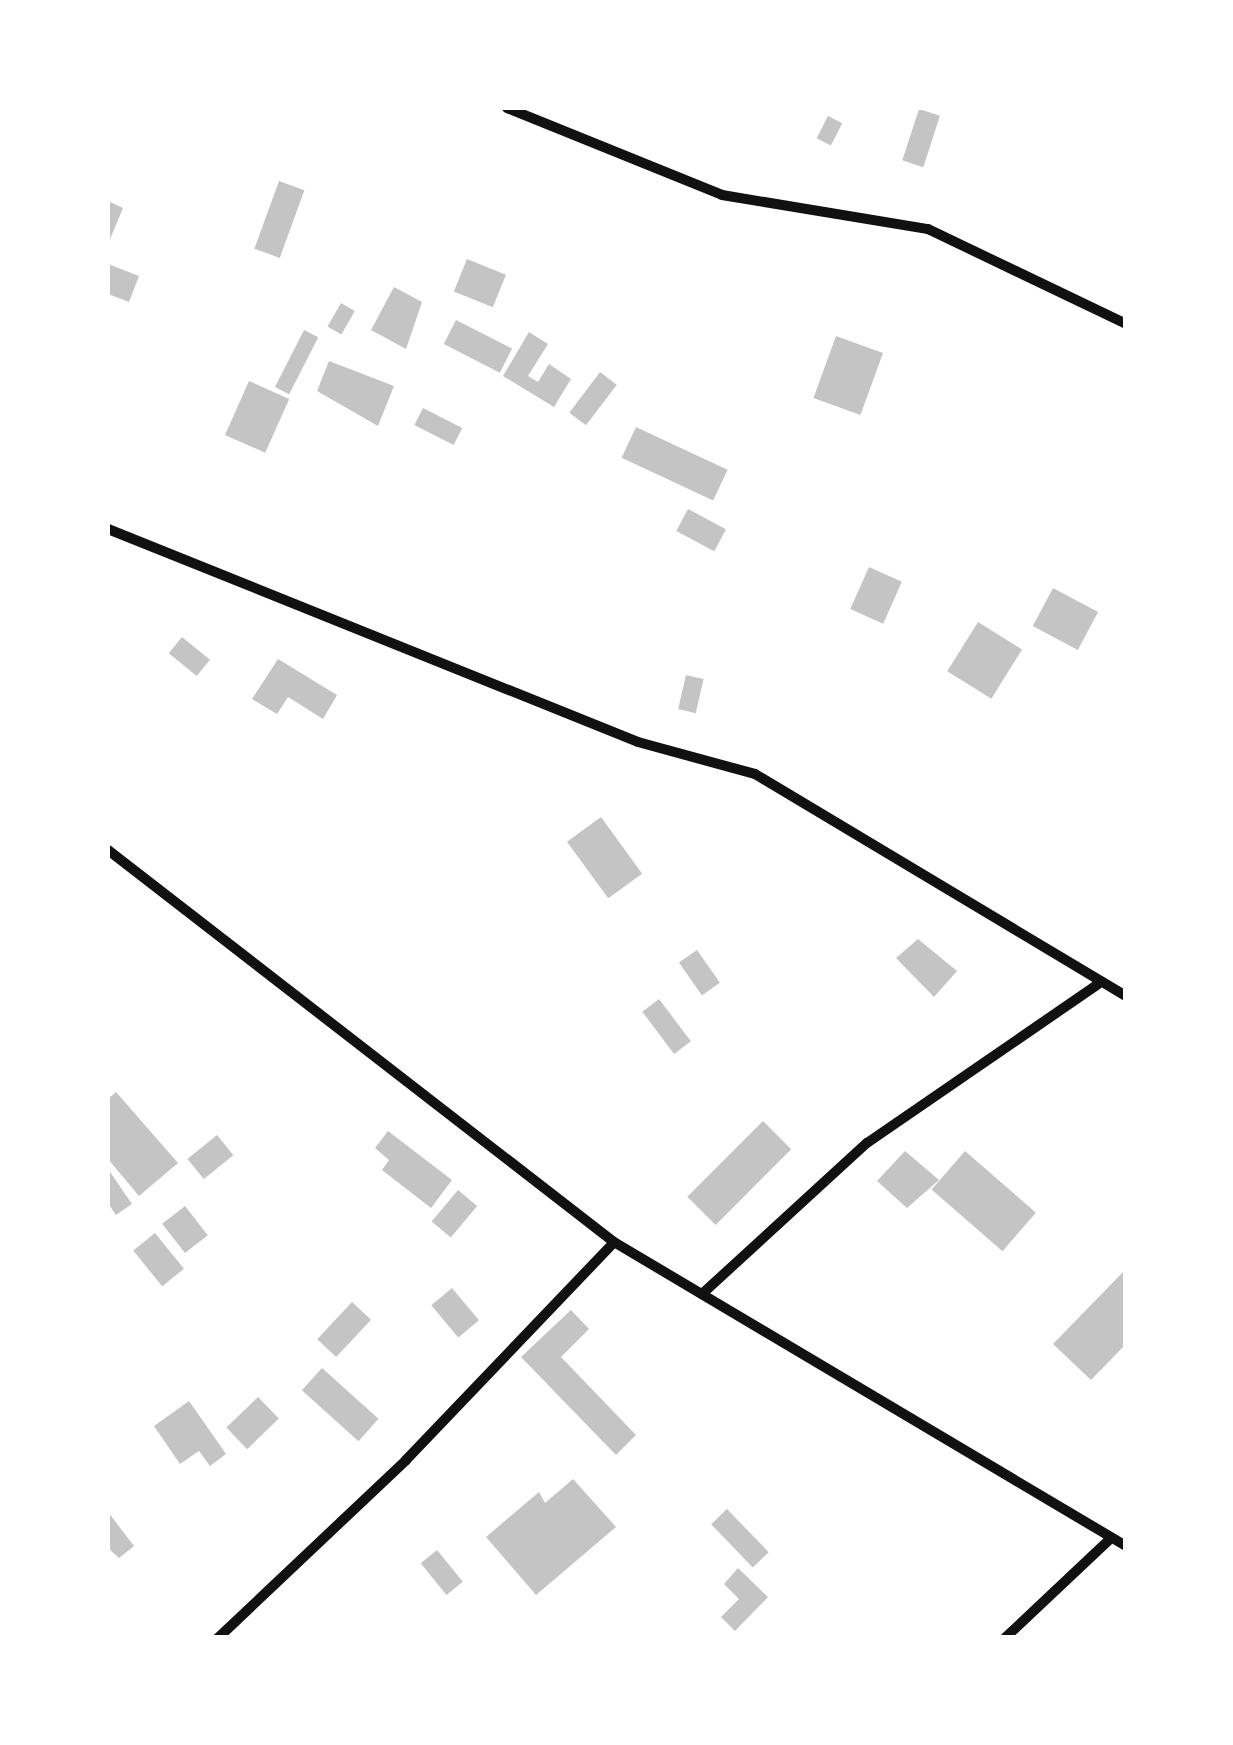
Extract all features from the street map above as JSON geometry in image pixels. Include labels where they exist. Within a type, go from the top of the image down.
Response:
[{"type":"street","points":[[506,108],[722,195],[928,229],[1126,324]]},
{"type":"street","points":[[108,529],[638,742],[755,774],[1098,984],[1126,996]]},
{"type":"street","points":[[108,850],[614,1242],[1126,1546]]},
{"type":"street","points":[[702,1294],[867,1144],[1098,984]]},
{"type":"street","points":[[218,1638],[406,1460],[614,1242]]},
{"type":"street","points":[[1005,1638],[1110,1538]]},
{"type":"building","points":[[919,109],[940,116],[923,167],[902,160]]},
{"type":"building","points":[[828,116],[842,123],[831,146],[817,138]]},
{"type":"building","points":[[279,181],[304,190],[280,258],[254,249]]},
{"type":"building","points":[[108,201],[123,208],[108,244]]},
{"type":"building","points":[[467,259],[506,275],[493,307],[454,291]]},
{"type":"building","points":[[108,264],[139,276],[129,302],[108,294]]},
{"type":"building","points":[[394,287],[422,302],[406,349],[371,330]]},
{"type":"building","points":[[341,303],[355,311],[341,334],[328,326]]},
{"type":"building","points":[[456,320],[512,349],[500,373],[444,344]]},
{"type":"building","points":[[304,330],[318,337],[289,394],[275,387]]},
{"type":"building","points":[[529,332],[548,344],[528,376],[538,382],[549,364],[571,379],[554,407],[503,376]]},
{"type":"building","points":[[836,336],[883,353],[860,415],[813,398]]},
{"type":"building","points":[[329,361],[394,386],[378,426],[317,391]]},
{"type":"building","points":[[600,372],[617,385],[586,425],[569,413]]},
{"type":"building","points":[[249,381],[289,399],[265,453],[225,435]]},
{"type":"building","points":[[423,408],[462,428],[454,445],[414,425]]},
{"type":"building","points":[[636,427],[728,470],[713,500],[622,458]]},
{"type":"building","points":[[688,509],[726,529],[714,551],[676,531]]},
{"type":"building","points":[[869,567],[902,582],[883,624],[850,609]]},
{"type":"building","points":[[1053,588],[1098,612],[1078,650],[1033,626]]},
{"type":"building","points":[[978,622],[1022,650],[991,699],[947,671]]},
{"type":"building","points":[[182,637],[210,660],[197,676],[169,653]]},
{"type":"building","points":[[278,659],[337,695],[323,719],[288,697],[277,714],[252,699]]},
{"type":"building","points":[[686,675],[704,679],[696,713],[678,709]]},
{"type":"building","points":[[601,817],[642,874],[608,898],[567,842]]},
{"type":"building","points":[[918,939],[957,971],[934,997],[896,958]]},
{"type":"building","points":[[697,950],[720,983],[702,995],[679,963]]},
{"type":"building","points":[[659,999],[691,1041],[674,1054],[642,1012]]},
{"type":"building","points":[[116,1092],[178,1163],[139,1196],[108,1159],[108,1099]]},
{"type":"building","points":[[763,1121],[791,1149],[716,1225],[687,1197]]},
{"type":"building","points":[[388,1131],[452,1180],[431,1208],[382,1170],[389,1160],[375,1148]]},
{"type":"building","points":[[217,1135],[233,1155],[204,1179],[187,1159]]},
{"type":"building","points":[[905,1151],[939,1180],[907,1208],[877,1181]]},
{"type":"building","points":[[965,1151],[1036,1213],[1002,1251],[932,1189]]},
{"type":"building","points":[[108,1169],[132,1204],[116,1215],[108,1203]]},
{"type":"building","points":[[458,1190],[477,1206],[451,1237],[432,1221]]},
{"type":"building","points":[[185,1206],[208,1235],[185,1253],[162,1224]]},
{"type":"building","points":[[155,1233],[184,1269],[162,1286],[133,1251]]},
{"type":"building","points":[[1126,1269],[1126,1344],[1091,1380],[1053,1344]]},
{"type":"building","points":[[452,1288],[479,1320],[458,1338],[431,1305]]},
{"type":"building","points":[[352,1302],[371,1320],[336,1357],[317,1339]]},
{"type":"building","points":[[571,1310],[589,1329],[561,1357],[636,1435],[616,1455],[521,1357]]},
{"type":"building","points":[[322,1368],[378,1419],[358,1441],[302,1390]]},
{"type":"building","points":[[258,1397],[279,1419],[247,1449],[226,1428]]},
{"type":"building","points":[[189,1401],[226,1454],[210,1466],[199,1451],[180,1464],[154,1426]]},
{"type":"building","points":[[573,1479],[616,1527],[536,1595],[486,1537],[539,1492],[545,1503]]},
{"type":"building","points":[[727,1509],[769,1552],[753,1567],[711,1524]]},
{"type":"building","points":[[108,1512],[134,1546],[119,1558],[108,1548]]},
{"type":"building","points":[[437,1550],[463,1582],[446,1595],[421,1563]]},
{"type":"building","points":[[738,1568],[768,1597],[735,1631],[721,1617],[739,1599],[724,1584]]}]
